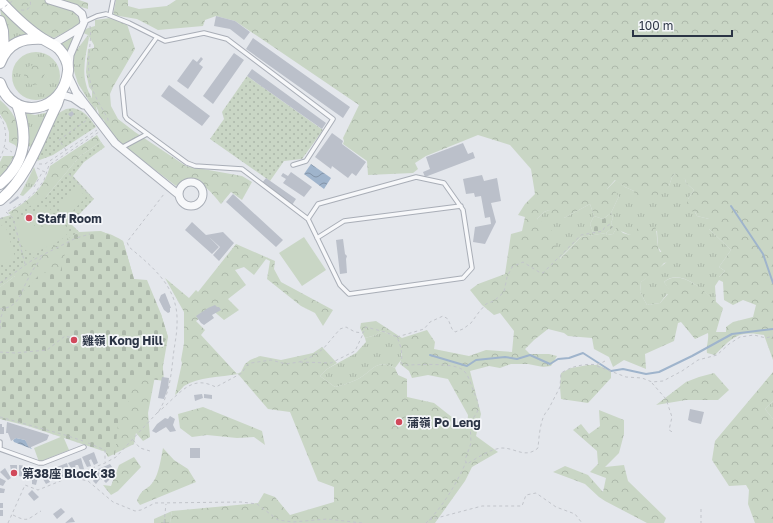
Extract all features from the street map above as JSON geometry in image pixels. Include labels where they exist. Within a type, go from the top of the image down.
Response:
[{"type":"main road","points":[[0,1],[17,19],[61,51],[64,56],[68,72],[64,88],[26,169],[11,190],[0,200]]},
{"type":"main road","points":[[0,21],[3,31],[1,60]]},
{"type":"main road","points":[[1,60],[12,46],[21,41],[43,39]]},
{"type":"main road","points":[[0,83],[3,94],[16,104],[28,107],[40,107],[48,104],[60,95]]},
{"type":"main road","points":[[0,184],[14,167],[20,156],[23,145],[23,123],[16,104]]},
{"type":"street","points":[[50,0],[79,10],[85,23],[70,55],[68,72],[76,92],[89,109],[100,128],[115,143],[179,195]]},
{"type":"street","points":[[53,44],[75,31],[85,23]]},
{"type":"street","points":[[60,95],[73,98],[89,109]]},
{"type":"lane","points":[[110,15],[113,0]]},
{"type":"lane","points":[[85,23],[97,16],[110,15],[165,41],[204,34],[227,39],[334,119],[306,161],[292,165]]},
{"type":"lane","points":[[157,37],[122,86],[124,116],[187,163],[195,166],[242,169],[308,219],[340,285],[349,294],[463,278],[472,268],[464,210],[444,183],[416,177],[318,204],[308,219]]},
{"type":"lane","points":[[121,148],[148,134]]},
{"type":"lane","points":[[317,238],[344,221],[461,206]]},
{"type":"lane","points":[[0,442],[0,448],[39,463],[44,463],[84,447]]},
{"type":"path","points":[[0,10],[14,0]]},
{"type":"path","points":[[18,9],[22,11],[27,9],[30,6],[30,0]]},
{"type":"path","points":[[36,164],[45,164],[108,123],[108,119],[93,92],[89,72],[91,34],[85,23]]},
{"type":"path","points":[[0,116],[6,131],[4,148],[0,158]]},
{"type":"path","points":[[68,153],[59,140],[89,118]]},
{"type":"path","points":[[8,211],[24,202],[36,190],[44,180],[49,165],[98,132],[100,128]]},
{"type":"path","points":[[4,148],[14,153]]},
{"type":"path","points":[[35,167],[47,173]]},
{"type":"path","points":[[34,187],[43,171]]},
{"type":"path","points":[[69,174],[94,200]]},
{"type":"path","points":[[157,413],[163,404],[169,384],[177,325],[177,314],[173,298],[166,282],[161,275],[129,246],[127,242],[164,194]]},
{"type":"path","points":[[6,212],[13,218],[26,264]]},
{"type":"path","points":[[0,219],[4,217],[4,219]]},
{"type":"path","points":[[8,523],[25,486],[38,490],[106,463],[116,457],[157,413],[185,388],[199,382],[216,387],[242,373],[251,362],[271,360],[286,364],[299,362],[331,363],[355,351],[366,327],[397,337],[424,329],[430,322],[442,316],[448,319],[455,332],[463,329],[471,323],[486,304],[504,292],[507,277],[512,267],[523,262],[539,272],[544,273],[581,235],[602,231],[610,224]]},
{"type":"path","points":[[0,283],[26,264],[76,238],[90,234]]},
{"type":"path","points":[[0,309],[8,308],[19,300],[27,280],[44,255]]},
{"type":"path","points":[[0,329],[1,317],[4,308]]},
{"type":"path","points":[[299,362],[313,356],[323,349],[340,329],[346,327],[355,332],[363,333]]},
{"type":"path","points":[[466,462],[468,464],[502,448],[527,453],[533,452],[538,448],[540,430],[545,412],[548,410],[560,387],[561,373],[571,368],[583,364],[596,365],[626,377],[642,378],[652,382],[663,381],[698,360],[717,355],[729,344],[740,337],[754,335],[766,338],[773,336]]},
{"type":"path","points":[[0,352],[15,353],[47,350],[65,336],[76,339]]},
{"type":"path","points":[[397,337],[401,346],[401,363],[404,365],[454,366],[462,369],[467,374],[479,406],[478,413],[470,422],[470,443],[465,460],[466,462],[459,478],[426,523]]},
{"type":"path","points":[[596,365],[605,361]]},
{"type":"path","points":[[652,382],[666,399],[672,417],[669,430],[674,433]]},
{"type":"path","points":[[0,417],[65,435],[105,450],[106,463]]},
{"type":"path","points":[[133,439],[140,448],[150,451]]},
{"type":"path","points":[[71,476],[88,481],[113,502],[135,511],[152,504],[242,502],[257,504],[278,520],[291,522],[327,519],[362,523]]},
{"type":"path","points":[[429,520],[482,506],[522,506],[526,495],[536,492],[556,507],[575,514],[582,523]]},
{"type":"path","points":[[164,523],[166,503]]},
{"type":"path","points":[[701,509],[702,523]]},
{"type":"path","points":[[12,514],[21,521],[25,521],[41,511]]},
{"type":"green space","points":[[3,0],[79,0],[88,3],[88,9],[81,7],[76,12],[77,17],[80,13],[81,24],[54,38],[41,33]]},
{"type":"green space","points":[[116,0],[128,0],[128,6],[139,9],[167,6],[176,0],[773,0],[773,360],[764,335],[748,333],[736,336],[715,355],[707,353],[708,333],[695,339],[681,322],[678,323],[674,341],[645,354],[646,369],[624,360],[613,367],[609,357],[594,349],[592,338],[568,336],[564,333],[548,329],[525,349],[530,354],[549,354],[557,356],[551,366],[543,367],[528,364],[511,364],[500,368],[489,366],[470,371],[481,414],[476,436],[498,452],[472,467],[465,481],[435,523],[170,523],[172,511],[258,503],[264,493],[275,497],[290,515],[334,502],[334,487],[318,481],[290,412],[268,409],[238,374],[210,378],[190,383],[184,386],[175,395],[182,363],[181,360],[184,343],[184,312],[165,278],[189,298],[196,290],[198,292],[236,244],[275,261],[274,269],[281,282],[333,310],[323,326],[315,313],[301,306],[267,279],[270,261],[266,259],[254,275],[244,267],[235,270],[246,285],[228,299],[239,310],[224,320],[211,309],[196,321],[205,330],[201,335],[237,374],[241,372],[245,364],[250,360],[260,356],[281,360],[313,353],[322,347],[337,363],[327,369],[320,376],[335,387],[356,380],[378,365],[388,365],[395,368],[398,375],[407,379],[407,397],[434,403],[467,429],[468,415],[448,379],[428,375],[412,378],[409,371],[400,364],[401,350],[397,337],[381,331],[376,335],[365,338],[360,328],[361,323],[376,321],[402,338],[427,330],[435,342],[434,349],[469,356],[486,350],[512,352],[514,331],[500,313],[494,315],[482,305],[470,290],[478,284],[505,274],[511,234],[522,231],[525,217],[518,215],[525,204],[535,194],[531,169],[510,145],[478,135],[426,156],[415,163],[418,169],[413,173],[368,175],[367,161],[343,144],[343,138],[359,105],[235,21],[216,16],[205,20],[203,26],[158,30],[137,19],[113,15]],"holes":[[[675,173],[677,178],[685,179],[686,183],[694,190],[688,199],[686,207],[695,212],[697,216],[709,219],[709,229],[731,250],[719,267],[725,271],[719,277],[719,280],[723,282],[724,300],[733,305],[743,300],[756,305],[753,317],[733,322],[726,327],[726,332],[716,332],[723,308],[703,290],[687,280],[671,278],[664,282],[671,294],[668,294],[660,303],[647,305],[640,292],[641,282],[658,270],[664,263],[674,261],[678,253],[668,250],[660,252],[655,226],[651,229],[644,230],[639,227],[630,235],[623,233],[617,227],[613,234],[607,235],[606,233],[581,237],[560,259],[551,228],[537,219],[544,212],[549,210],[553,218],[564,218],[590,204],[594,216],[603,219],[611,213],[619,196],[614,190],[607,189],[615,180],[634,191],[635,197],[639,200],[649,200],[669,186]]]},
{"type":"green space","points":[[0,4],[32,35],[9,45],[2,20]]},
{"type":"green space","points":[[110,18],[127,24],[135,49],[110,94],[111,106],[118,119],[186,166],[242,176],[252,182],[242,200],[231,192],[221,204],[212,193],[200,183],[194,181],[182,181],[176,186],[119,142],[106,128],[104,120],[99,117],[99,112],[92,103],[92,91],[89,87],[86,72],[88,49],[94,48],[94,45],[88,35],[81,32],[95,26],[95,20]]},
{"type":"green space","points":[[79,28],[68,70],[58,40]]},
{"type":"green space","points":[[88,35],[89,38],[84,67],[85,78],[87,88],[96,106],[97,113],[76,79],[73,64],[75,53]]},
{"type":"green space","points":[[81,47],[85,49],[82,64],[79,63],[77,66],[72,59],[77,49]]},
{"type":"green space","points":[[31,52],[41,52],[50,56],[56,62],[59,67],[59,85],[50,96],[41,100],[31,100],[22,96],[16,90],[12,81],[12,71],[16,62],[22,56]]},
{"type":"green space","points":[[34,65],[41,68],[44,75],[41,82],[34,85],[27,82],[24,75],[27,68]]},
{"type":"green space","points":[[81,72],[84,85],[88,91],[85,94],[78,84],[77,79],[78,73]]},
{"type":"green space","points":[[247,76],[323,130],[302,159],[284,161],[270,181],[210,139],[224,119],[222,112]]},
{"type":"green space","points":[[0,100],[6,105],[14,116],[19,135],[18,149],[15,145],[9,142],[9,132],[6,123],[0,114]]},
{"type":"green space","points":[[73,108],[86,115],[96,127],[53,155],[37,161],[55,115],[66,109]]},
{"type":"green space","points":[[50,112],[32,148],[29,146],[29,132],[26,113],[35,115]]},
{"type":"green space","points":[[97,135],[101,142],[80,156],[45,198],[79,232],[71,237],[92,232],[103,232],[123,241],[134,279],[161,314],[168,337],[162,372],[61,304],[0,287],[15,277],[15,222],[8,213],[34,194],[47,175],[50,166]]},
{"type":"green space","points":[[101,142],[105,147],[84,162],[73,176],[94,199],[70,224],[79,232],[31,258],[15,271],[15,276],[0,287],[0,218],[16,215],[17,213],[45,198],[80,156]]},
{"type":"green space","points":[[3,156],[14,156],[7,170],[0,177],[0,162]]},
{"type":"green space","points":[[34,167],[38,178],[34,185],[23,196],[20,195]]},
{"type":"green space","points":[[675,173],[685,179],[686,183],[694,190],[688,199],[697,216],[709,219],[709,229],[731,250],[719,267],[725,271],[719,277],[719,280],[715,286],[716,302],[692,282],[677,277],[671,278],[664,282],[672,293],[671,295],[667,294],[660,303],[647,305],[640,292],[641,282],[668,261],[658,247],[657,231],[653,230],[630,235],[616,229],[613,234],[607,235],[606,233],[613,227],[611,223],[613,218],[611,213],[619,196],[607,189],[616,180],[625,187],[634,191],[669,186]]},
{"type":"green space","points":[[76,186],[86,197],[67,217],[56,206]]},
{"type":"green space","points":[[590,204],[594,216],[590,224],[594,235],[581,237],[559,259],[537,219],[544,212],[549,210],[564,218]]},
{"type":"green space","points":[[43,206],[50,209],[53,216],[50,223],[43,226],[36,223],[33,216],[36,209]]},
{"type":"green space","points":[[611,213],[613,218],[611,223],[613,227],[606,233],[594,235],[590,224],[594,216],[603,219]]},
{"type":"green space","points":[[22,218],[37,227],[61,222],[66,226],[68,233],[55,243],[39,251],[30,252],[23,247],[15,226],[16,222]]},
{"type":"green space","points":[[5,224],[16,260],[0,265],[0,226]]},
{"type":"green space","points":[[101,231],[123,241],[134,279],[147,280],[161,314],[168,337],[161,346],[164,381],[130,376],[128,404],[119,412],[115,455],[28,426],[0,419],[0,287],[15,276],[24,291],[41,273],[60,273],[69,238],[79,232]]},
{"type":"green space","points":[[304,237],[326,270],[302,286],[279,253]]},
{"type":"green space","points":[[381,331],[397,337],[401,346],[401,360],[395,368],[383,364],[378,365],[356,380],[335,387],[320,376],[327,369],[356,353],[366,342],[365,338],[376,335]]},
{"type":"green space","points":[[598,365],[611,371],[611,378],[588,403],[561,399],[561,373],[571,368]]},
{"type":"green space","points":[[128,367],[156,371],[148,413],[150,437],[143,441],[136,433],[134,444],[108,457],[92,428]]},
{"type":"green space","points":[[773,372],[773,401],[765,409],[773,419],[773,523],[755,523],[748,504],[749,490],[746,485],[729,486],[712,460],[715,441]]},
{"type":"green space","points":[[714,373],[729,390],[718,400],[686,400],[656,405],[686,382]]},
{"type":"green space","points":[[773,401],[773,419],[765,409]]},
{"type":"green space","points":[[203,407],[262,431],[265,445],[254,437],[237,438],[207,435],[192,437],[180,428],[178,414]]},
{"type":"green space","points":[[599,410],[624,420],[624,434],[619,453],[605,467],[624,465],[628,481],[666,518],[664,523],[647,523],[605,501],[585,484],[553,472],[565,466],[588,475],[603,492],[606,478],[590,472],[598,464],[597,451],[573,430],[581,424],[589,434],[600,426]]},
{"type":"green space","points":[[63,436],[69,450],[39,462],[34,448]]},
{"type":"green space","points":[[163,448],[174,460],[188,469],[196,482],[140,505],[137,501],[141,493],[151,485],[157,475]]},
{"type":"green space","points":[[134,457],[141,467],[118,491],[111,495],[103,485],[111,486],[119,465]]},
{"type":"green space","points":[[172,511],[170,523],[154,523],[154,519]]},
{"type":"water","points":[[311,164],[331,178],[324,189],[304,174]]},
{"type":"water","points":[[16,438],[25,440],[32,449],[14,442],[13,440]]},
{"type":"building","points":[[216,16],[235,21],[250,32],[244,40],[230,29],[214,26]]},
{"type":"building","points":[[253,38],[350,107],[343,118],[246,49]]},
{"type":"building","points":[[234,53],[244,60],[213,104],[203,96]]},
{"type":"building","points":[[201,57],[203,59],[199,64],[203,67],[188,89],[177,81],[193,59],[197,62]]},
{"type":"building","points":[[252,69],[326,123],[322,129],[247,76]]},
{"type":"building","points":[[169,85],[210,116],[202,126],[161,96]]},
{"type":"building","points":[[72,111],[74,114],[71,117],[68,114]]},
{"type":"building","points":[[332,133],[343,141],[342,144],[366,162],[356,176],[352,173],[348,178],[332,166],[331,169],[315,157]]},
{"type":"building","points":[[463,143],[468,154],[473,152],[475,158],[425,177],[423,172],[430,169],[426,157]]},
{"type":"building","points":[[291,172],[312,187],[304,197],[283,183],[286,179],[281,176],[283,173],[288,176]]},
{"type":"building","points":[[482,175],[484,181],[497,178],[501,201],[491,203],[496,222],[485,244],[473,242],[475,227],[491,224],[490,217],[485,218],[481,196],[475,197],[474,193],[466,194],[463,179]]},
{"type":"building","points":[[266,178],[296,199],[292,205],[262,183]]},
{"type":"building","points":[[233,194],[283,240],[276,247],[226,202]]},
{"type":"building","points":[[18,196],[19,198],[10,204],[9,203]]},
{"type":"building","points":[[192,222],[206,235],[223,232],[234,243],[219,261],[213,255],[220,247],[209,237],[219,247],[212,254],[185,230]]},
{"type":"building","points":[[343,239],[345,254],[347,256],[347,273],[340,274],[336,240]]},
{"type":"building","points":[[165,293],[171,308],[170,312],[168,313],[164,310],[159,300],[161,295]]},
{"type":"building","points":[[215,305],[221,310],[212,315],[214,318],[204,325],[196,316]]},
{"type":"building","points":[[162,377],[169,378],[168,388],[164,399],[158,398]]},
{"type":"building","points":[[202,394],[203,398],[195,401],[194,395]]},
{"type":"building","points":[[204,394],[212,395],[212,399],[204,398]]},
{"type":"building","points":[[690,409],[704,412],[701,424],[688,420]]},
{"type":"building","points":[[170,416],[175,419],[173,425],[176,431],[170,432],[166,427],[156,433],[152,431],[157,424],[165,418],[168,419]]},
{"type":"building","points":[[7,422],[49,435],[47,440],[29,448],[25,440],[16,438],[11,441],[8,433],[6,433]]},
{"type":"building","points":[[0,424],[4,427],[4,434],[0,434]]},
{"type":"building","points":[[190,448],[200,448],[200,458],[190,458]]},
{"type":"building","points":[[94,452],[98,463],[94,465],[91,459],[89,460],[91,466],[87,467],[82,457]]},
{"type":"building","points":[[81,458],[84,469],[80,470],[78,465],[76,465],[75,466],[78,471],[74,473],[68,463]]},
{"type":"building","points":[[67,463],[70,474],[66,476],[64,470],[62,471],[64,477],[60,478],[54,468]]},
{"type":"building","points":[[110,464],[116,473],[106,483],[104,481],[109,474],[108,472],[102,480],[97,476],[100,479],[96,484],[93,481],[95,478],[92,475],[96,470]]},
{"type":"building","name":"第38座 Block 38","points":[[10,465],[17,465],[17,476],[12,477]]},
{"type":"building","points":[[19,465],[26,466],[23,477],[19,476]]},
{"type":"building","points":[[26,467],[33,468],[30,479],[26,479]]},
{"type":"building","points":[[5,468],[11,478],[8,480],[0,472]]},
{"type":"building","points":[[53,469],[56,480],[52,481],[49,476],[50,482],[46,484],[40,474]]},
{"type":"building","points":[[32,473],[39,473],[36,485],[32,484]]},
{"type":"building","points":[[0,478],[6,481],[3,486],[0,485]]},
{"type":"building","points":[[0,488],[5,489],[4,493],[0,493]]},
{"type":"building","points":[[32,490],[39,497],[34,501],[28,494]]},
{"type":"building","points":[[0,503],[3,503],[3,508],[0,508]]},
{"type":"building","points":[[61,508],[65,512],[57,519],[53,514]]},
{"type":"building","points":[[0,510],[3,510],[3,516],[0,516]]},
{"type":"building","points":[[72,517],[75,522],[65,523]]},
{"type":"waterway","points":[[731,206],[763,254],[773,283]]},
{"type":"waterway","points":[[430,355],[467,366],[476,360],[505,357],[517,359],[530,355],[550,364],[558,359],[569,358],[583,353],[611,371],[623,369],[646,374],[659,372],[732,334],[773,329]]},
{"type":"place","name":"Staff Room","points":[[29,218]]},
{"type":"place","name":"雞嶺 Kong Hill","points":[[74,340]]},
{"type":"place","name":"蒲嶺 Po Leng","points":[[399,422]]},
{"type":"place","name":"第38座 Block 38","points":[[14,473]]}]
